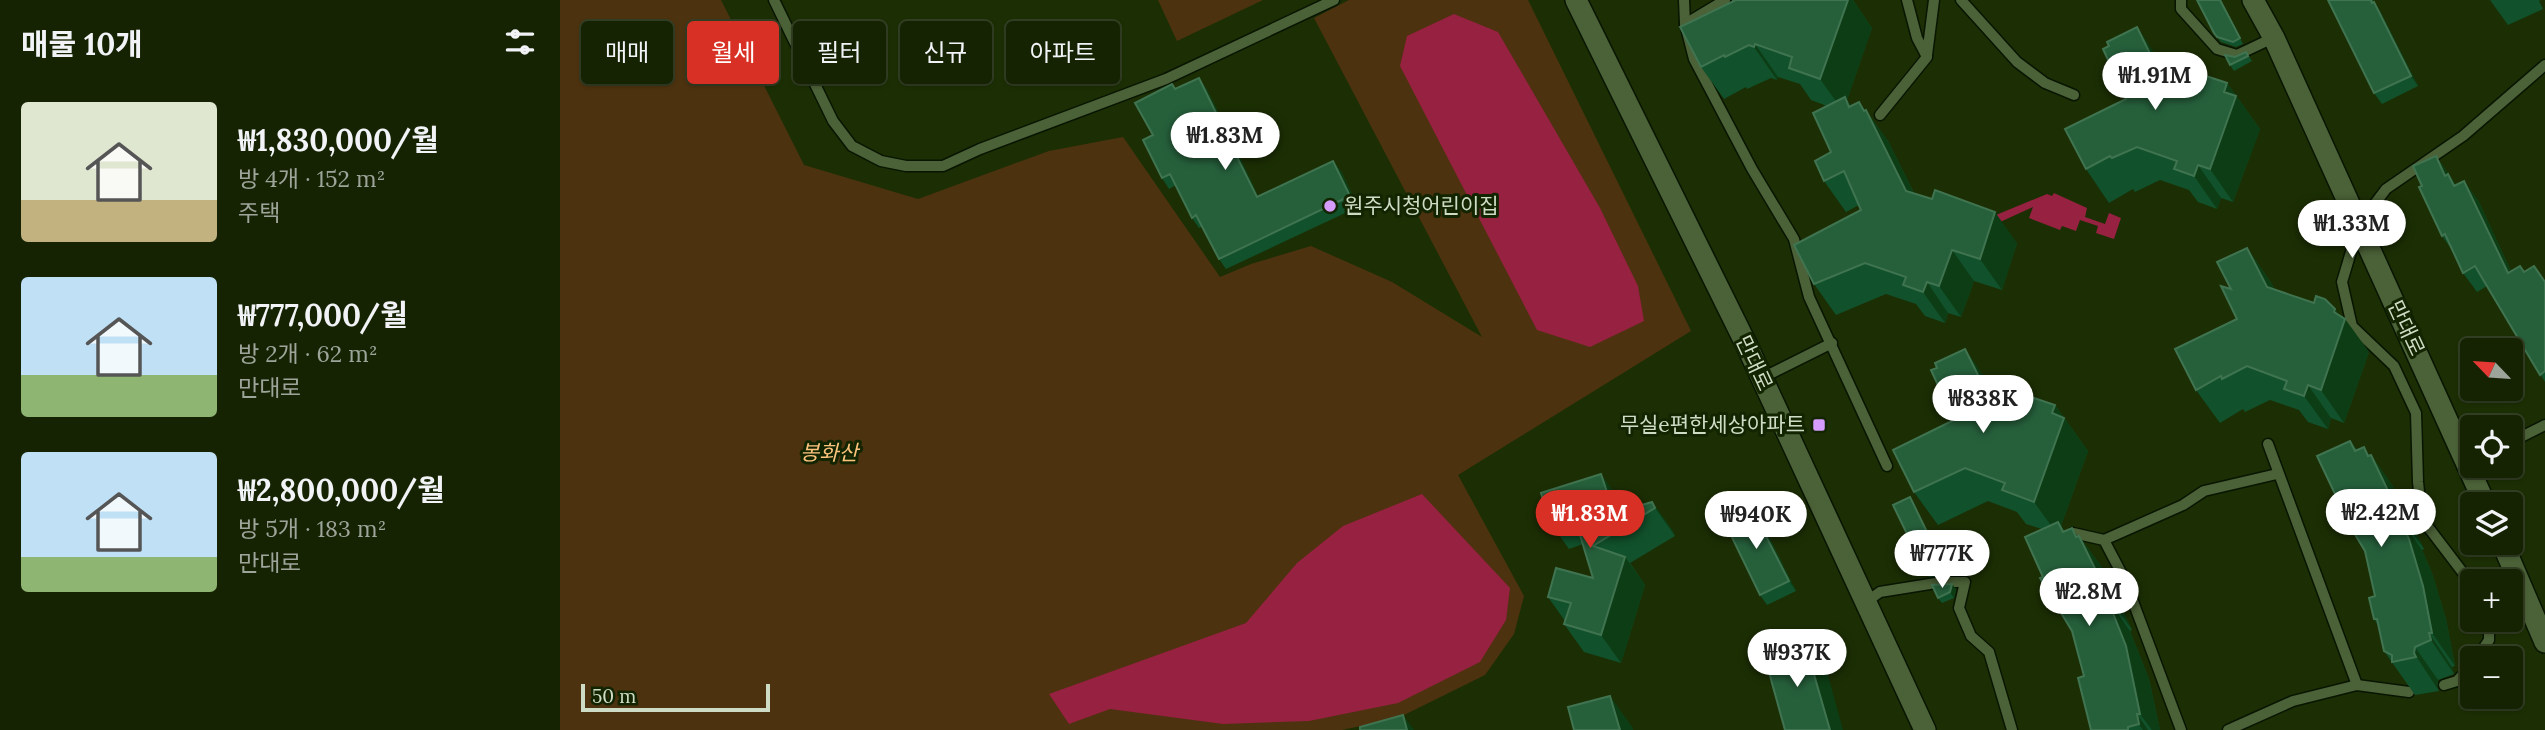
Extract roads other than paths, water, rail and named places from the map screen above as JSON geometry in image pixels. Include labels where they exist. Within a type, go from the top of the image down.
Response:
[{"type":"street","name":"만대로","points":[[1576,0],[1761,378],[1925,730]]},
{"type":"street","name":"만대로","points":[[2253,0],[2274,37],[2358,225],[2460,441]]},
{"type":"street","points":[[2508,555],[2545,642]]},
{"type":"lane","points":[[774,0],[833,121],[852,146],[881,161],[906,166],[943,166],[979,149],[1167,79],[1334,0]]},
{"type":"lane","points":[[1684,0],[1685,24],[1693,59],[1752,169],[1794,239],[1809,297],[1887,466]]},
{"type":"lane","points":[[1685,24],[1725,0]]},
{"type":"lane","points":[[1907,0],[1917,38],[1927,57]]},
{"type":"lane","points":[[1880,116],[1927,57],[1934,0]]},
{"type":"lane","points":[[1961,0],[2017,62],[2045,83],[2074,95]]},
{"type":"lane","points":[[2181,0],[2181,9],[2217,49],[2237,55],[2274,37]]},
{"type":"lane","points":[[2460,569],[2422,519],[2417,482],[2416,413],[2394,366],[2352,326],[2342,282],[2358,225],[2386,189],[2463,136],[2545,65]]},
{"type":"lane","points":[[1800,266],[1812,258]]},
{"type":"lane","points":[[1761,378],[1832,343]]},
{"type":"lane","points":[[2523,436],[2545,425]]},
{"type":"lane","points":[[2267,444],[2357,685]]},
{"type":"lane","points":[[2073,533],[2104,540],[2183,505],[2204,491],[2277,474]]},
{"type":"lane","points":[[2104,540],[2125,580],[2181,730]]},
{"type":"lane","points":[[1866,603],[1880,592],[1942,582],[1965,582],[1959,608],[1971,636],[1989,652],[2012,730]]},
{"type":"lane","points":[[2444,685],[2460,678]]},
{"type":"lane","points":[[2228,730],[2293,701],[2357,685],[2409,692]]},
{"type":"place","name":"원주시청어린이집","points":[[1330,206]]},
{"type":"place","name":"무실e편한세상아파트","points":[[1819,425]]},
{"type":"park label","name":"봉화산","points":[[829,453]]}]
